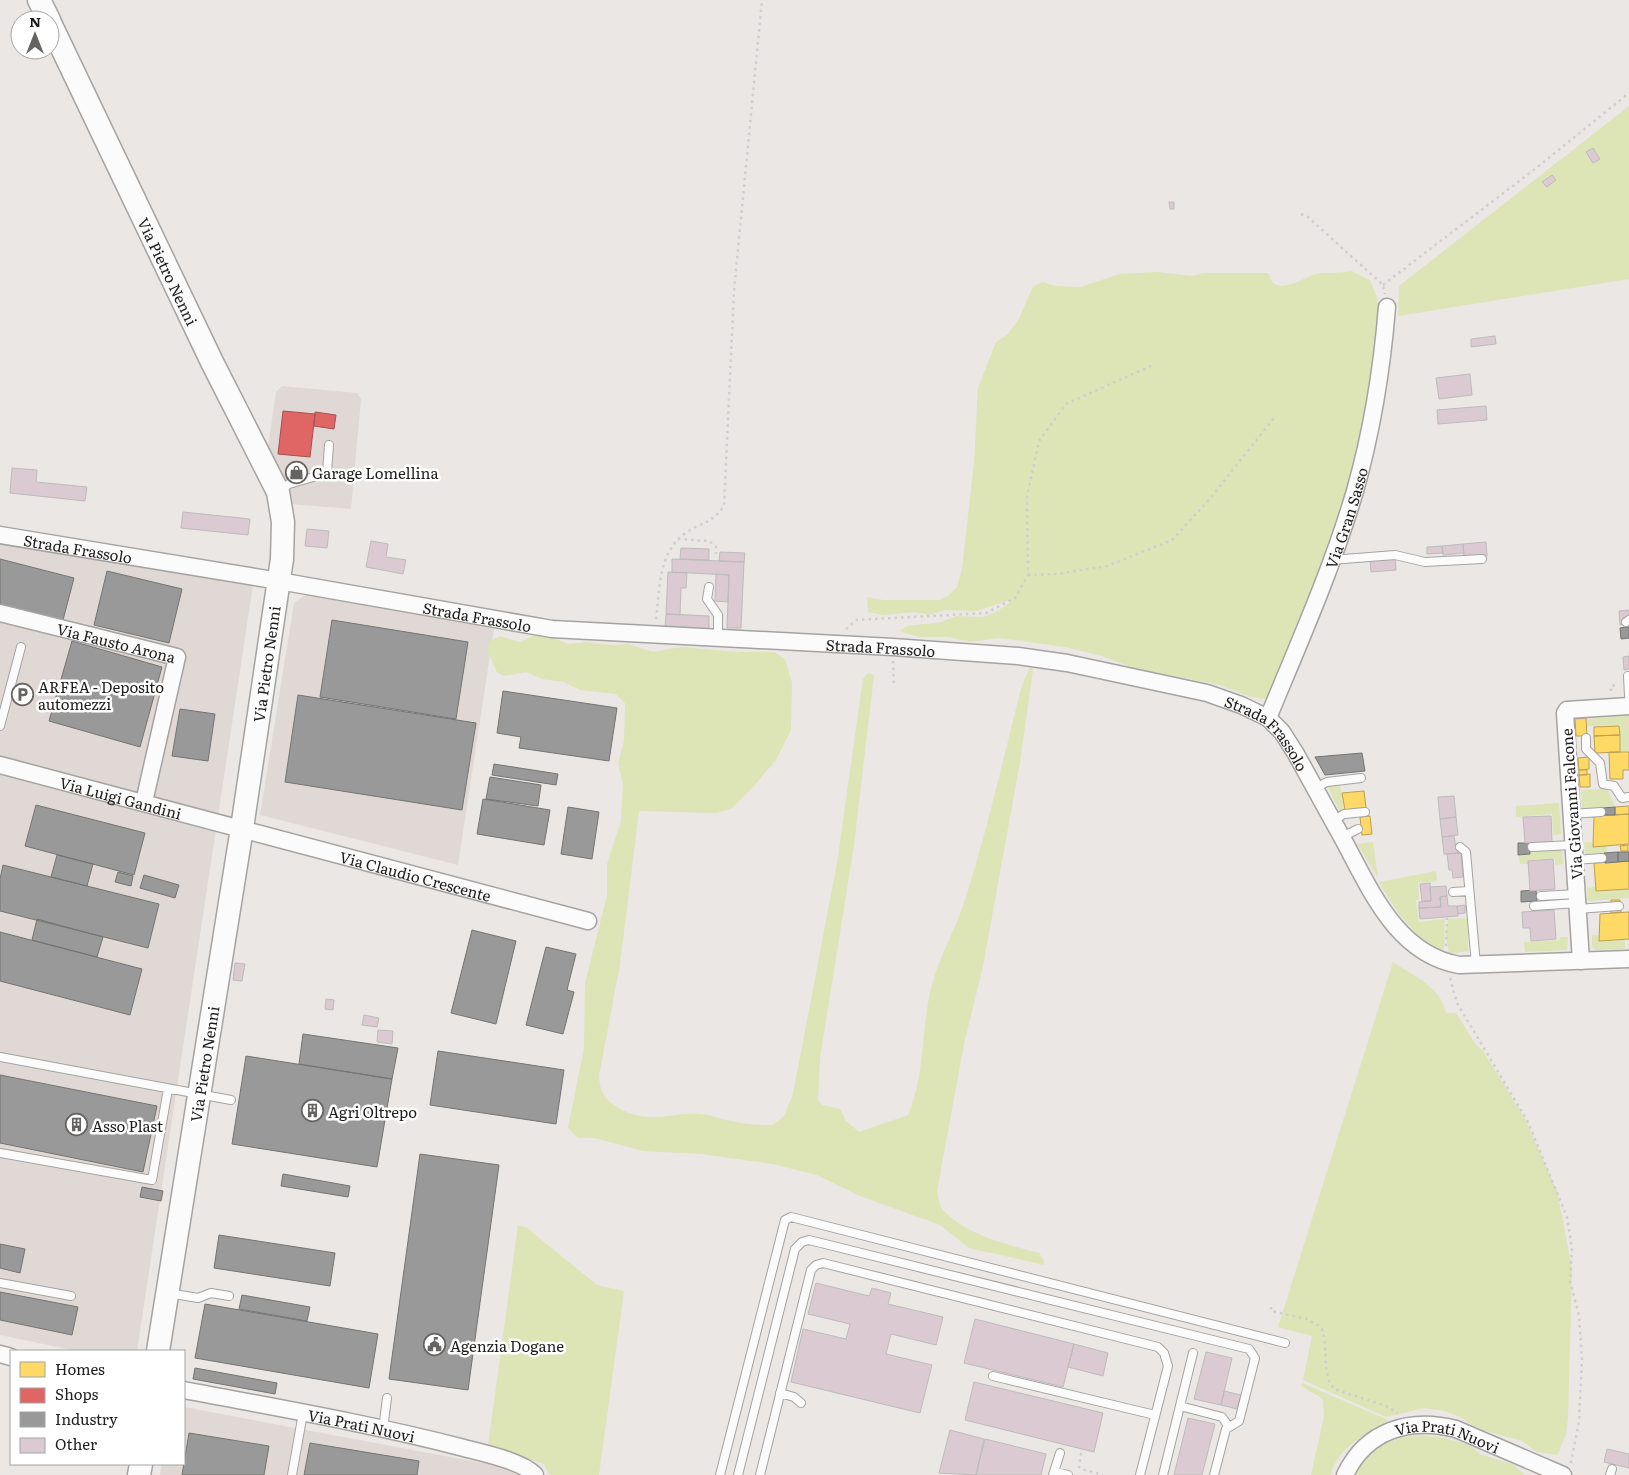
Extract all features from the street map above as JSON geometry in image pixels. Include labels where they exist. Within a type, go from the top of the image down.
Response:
[{"type":"street","name":"Via Pietro Nenni","points":[[60,44],[212,362],[278,492],[284,522],[279,581],[242,828],[158,1350]]},
{"type":"street","name":"Via Gran Sasso","points":[[1268,718],[1315,607],[1355,491],[1370,428],[1383,352],[1387,308]]},
{"type":"street","name":"Strada Frassolo","points":[[0,535],[552,629],[893,647],[1018,656],[1066,663],[1207,693],[1268,718],[1282,732],[1376,900],[1396,928],[1426,955],[1447,963],[1476,965],[1629,958]]},
{"type":"street","name":"Via Fausto Arona","points":[[0,613],[177,657],[144,802]]},
{"type":"street","name":"Via Giovanni Falcone","points":[[1581,961],[1565,713],[1567,710],[1629,706]]},
{"type":"street","name":"Via Luigi Gandini","points":[[0,765],[242,828]]},
{"type":"street","name":"Via Claudio Crescente","points":[[242,828],[588,921]]},
{"type":"street","name":"Via Prati Nuovi","points":[[185,1390],[382,1429],[490,1455],[530,1469],[535,1475]]},
{"type":"street","name":"Via Prati Nuovi","points":[[1345,1475],[1351,1463],[1371,1442],[1383,1434],[1404,1426],[1420,1423],[1439,1424],[1456,1429],[1567,1471]]},
{"type":"lane","points":[[278,492],[289,484],[327,473],[329,445]]},
{"type":"lane","points":[[1331,560],[1395,555],[1425,562],[1482,559]]},
{"type":"lane","points":[[708,587],[707,599],[718,616],[718,638]]},
{"type":"lane","points":[[0,726],[21,647]]},
{"type":"lane","points":[[1628,676],[1629,696]]},
{"type":"lane","points":[[1586,738],[1586,749],[1600,763],[1603,784],[1614,786],[1622,798],[1629,797]]},
{"type":"lane","points":[[1315,788],[1327,782],[1361,778]]},
{"type":"lane","points":[[1333,821],[1344,814],[1365,812]]},
{"type":"lane","points":[[1571,814],[1600,812]]},
{"type":"lane","points":[[1342,837],[1358,828]]},
{"type":"lane","points":[[1460,847],[1466,852],[1476,965]]},
{"type":"lane","points":[[1532,847],[1574,852],[1602,858]]},
{"type":"lane","points":[[1453,892],[1469,891]]},
{"type":"lane","points":[[1541,896],[1619,906]]},
{"type":"lane","points":[[1534,906],[1577,902]]},
{"type":"lane","points":[[0,1056],[231,1100]]},
{"type":"lane","points":[[0,1153],[152,1180],[168,1089]]},
{"type":"lane","points":[[720,1475],[785,1220],[792,1216],[1285,1343]]},
{"type":"lane","points":[[738,1475],[795,1249],[802,1242],[809,1240],[1249,1349],[1255,1358],[1239,1421],[1226,1429],[1214,1475]]},
{"type":"lane","points":[[760,1475],[811,1270],[816,1265],[824,1263],[1158,1347],[1164,1353],[1168,1366],[1140,1475]]},
{"type":"lane","points":[[0,1283],[71,1296]]},
{"type":"lane","points":[[168,1293],[198,1298],[211,1293],[229,1296]]},
{"type":"lane","points":[[1163,1475],[1193,1353]]},
{"type":"lane","points":[[993,1376],[1155,1415]]},
{"type":"lane","points":[[780,1393],[794,1397],[801,1404]]},
{"type":"lane","points":[[382,1429],[387,1398]]},
{"type":"lane","points":[[1180,1406],[1222,1417],[1229,1427]]},
{"type":"lane","points":[[292,1475],[304,1413]]},
{"type":"lane","points":[[1060,1453],[1054,1474],[1068,1475]]},
{"type":"path","points":[[653,635],[663,562],[677,540],[688,531],[714,519],[724,506],[734,291],[762,0]]},
{"type":"path","points":[[1383,284],[1535,169],[1629,93]]},
{"type":"path","points":[[1301,214],[1308,217],[1383,284],[1387,308]]},
{"type":"path","points":[[835,644],[843,631],[856,620],[986,613],[1015,598],[1028,575],[1027,497],[1039,441],[1066,404],[1153,365]]},
{"type":"path","points":[[1028,575],[1057,574],[1107,566],[1172,540],[1208,501],[1274,418]]},
{"type":"path","points":[[677,540],[684,538],[709,541],[716,547],[716,554]]},
{"type":"path","points":[[893,647],[894,685]]},
{"type":"path","points":[[1447,918],[1447,963],[1457,1004],[1528,1122],[1567,1216],[1572,1248],[1570,1282],[1579,1315],[1582,1360],[1579,1421],[1567,1471]]},
{"type":"path","points":[[1271,1306],[1271,1311],[1307,1319],[1321,1327],[1326,1346],[1326,1376],[1334,1389],[1396,1411],[1404,1426]]},
{"type":"path","points":[[1081,1453],[1080,1470],[1103,1475]]},
{"type":"shaded area","points":[[282,386],[357,393],[361,399],[351,509],[290,504],[267,454],[276,392]]},
{"type":"shaded area","points":[[0,543],[253,585],[137,1350],[72,1350],[0,1335]]},
{"type":"shaded area","points":[[310,592],[494,629],[458,865],[260,815],[294,603]]},
{"type":"shaded area","points":[[185,1407],[519,1470],[522,1475],[160,1475],[162,1465],[185,1465]]},
{"type":"green space","points":[[1629,106],[1629,279],[1398,316],[1399,286]]},
{"type":"green space","points":[[1351,271],[1370,280],[1377,298],[1381,323],[1354,479],[1273,695],[1264,699],[1251,697],[1220,685],[1134,668],[1102,656],[1065,647],[999,638],[970,642],[949,637],[919,637],[899,631],[907,626],[942,622],[956,616],[983,617],[996,612],[1011,602],[1010,600],[976,611],[944,610],[929,615],[914,612],[884,615],[868,612],[867,597],[883,600],[940,600],[948,596],[957,587],[962,569],[974,463],[978,388],[996,342],[1007,335],[1019,319],[1033,286],[1043,282],[1056,286],[1081,287],[1119,274],[1158,272],[1192,276],[1204,273],[1268,273],[1271,280],[1280,286],[1293,284],[1315,274]]},
{"type":"green space","points":[[535,635],[552,637],[568,644],[586,642],[612,645],[628,644],[653,652],[681,647],[738,652],[774,652],[785,659],[792,683],[791,730],[776,760],[732,808],[717,813],[639,811],[620,964],[599,1076],[602,1091],[609,1101],[629,1113],[641,1116],[662,1117],[696,1114],[744,1123],[773,1125],[784,1116],[793,1094],[837,863],[863,679],[868,673],[874,675],[854,845],[820,1058],[818,1100],[822,1105],[840,1109],[846,1121],[859,1132],[908,1115],[920,1070],[927,1008],[933,980],[966,897],[989,818],[1022,685],[1030,667],[1033,669],[1020,762],[983,966],[964,1044],[937,1191],[943,1210],[953,1219],[988,1238],[1039,1253],[1044,1260],[1044,1265],[969,1248],[940,1225],[860,1196],[817,1175],[773,1164],[701,1154],[643,1151],[595,1138],[578,1138],[568,1128],[584,1048],[585,983],[607,895],[607,864],[621,821],[623,784],[618,763],[624,741],[625,703],[616,694],[580,690],[564,682],[542,679],[526,672],[504,676],[497,672],[488,652],[489,644],[492,640],[500,636],[520,642]]},
{"type":"green space","points":[[1629,715],[1629,751],[1621,751],[1620,725],[1587,726],[1587,719]]},
{"type":"green space","points":[[1340,784],[1344,811],[1340,812],[1327,785]]},
{"type":"green space","points":[[1607,789],[1615,806],[1582,809],[1581,790]]},
{"type":"green space","points":[[1559,803],[1561,834],[1553,835],[1552,814],[1516,817],[1516,806]]},
{"type":"green space","points":[[1373,842],[1378,878],[1357,844]]},
{"type":"green space","points":[[1584,842],[1592,842],[1593,847],[1607,846],[1607,853],[1585,854]]},
{"type":"green space","points":[[1562,849],[1563,864],[1555,865],[1555,858],[1528,860],[1528,864],[1520,864],[1519,856],[1530,855],[1530,851]]},
{"type":"green space","points":[[1436,871],[1437,881],[1418,883],[1419,900],[1416,900],[1419,922],[1445,919],[1444,948],[1440,951],[1421,938],[1405,921],[1379,882]]},
{"type":"green space","points":[[1596,887],[1596,892],[1629,889],[1629,898],[1588,901],[1587,888]]},
{"type":"green space","points":[[1467,918],[1468,951],[1449,954],[1446,934],[1448,919]]},
{"type":"green space","points":[[1592,935],[1599,935],[1599,941],[1625,940],[1625,949],[1596,950],[1592,946]]},
{"type":"green space","points":[[1560,937],[1568,937],[1567,950],[1525,952],[1524,942],[1560,940]]},
{"type":"green space","points":[[1393,962],[1432,989],[1439,996],[1446,1013],[1456,1013],[1476,1045],[1483,1051],[1524,1117],[1557,1191],[1572,1269],[1568,1418],[1566,1435],[1557,1455],[1537,1452],[1522,1441],[1483,1430],[1468,1423],[1461,1417],[1440,1410],[1424,1408],[1386,1417],[1303,1380],[1312,1336],[1278,1327]]},
{"type":"green space","points":[[518,1225],[527,1228],[597,1285],[624,1291],[599,1475],[549,1475],[544,1464],[488,1446]]},
{"type":"green space","points":[[1302,1383],[1386,1419],[1387,1422],[1361,1437],[1345,1450],[1339,1457],[1331,1475],[1311,1475],[1324,1417],[1323,1399],[1301,1386]]},
{"type":"green space","points":[[1421,1435],[1445,1438],[1469,1445],[1480,1454],[1514,1465],[1525,1475],[1356,1475],[1367,1458],[1382,1446],[1401,1438]]},
{"type":"building: Homes","points":[[1586,718],[1587,736],[1576,736],[1575,719]]},
{"type":"building: Homes","points":[[1619,726],[1620,735],[1594,736],[1594,727]]},
{"type":"building: Homes","points":[[1620,735],[1620,752],[1595,753],[1594,736]]},
{"type":"building: Homes","points":[[1609,752],[1629,752],[1629,770],[1623,770],[1623,779],[1610,779]]},
{"type":"building: Homes","points":[[1589,757],[1589,769],[1579,770],[1578,758]]},
{"type":"building: Homes","points":[[1579,770],[1587,770],[1587,775],[1579,775]]},
{"type":"building: Homes","points":[[1590,774],[1590,787],[1580,787],[1579,775]]},
{"type":"building: Homes","points":[[1364,791],[1366,808],[1345,810],[1342,793]]},
{"type":"building: Homes","points":[[1629,806],[1629,814],[1615,815],[1615,807]]},
{"type":"building: Homes","points":[[1629,814],[1629,844],[1593,847],[1594,816]]},
{"type":"building: Homes","points":[[1370,816],[1372,834],[1362,835],[1360,817]]},
{"type":"building: Homes","points":[[1628,845],[1628,851],[1621,851],[1620,846]]},
{"type":"building: Homes","points":[[1629,861],[1629,889],[1596,891],[1594,863]]},
{"type":"building: Homes","points":[[1611,900],[1620,900],[1621,912],[1611,913]]},
{"type":"building: Homes","points":[[1629,912],[1629,939],[1599,941],[1600,914]]},
{"type":"building: Shops","points":[[283,411],[315,414],[310,457],[278,454]]},
{"type":"building: Shops","points":[[315,412],[336,415],[334,429],[314,426]]},
{"type":"building: Industry","points":[[0,559],[74,578],[63,620],[0,604]]},
{"type":"building: Industry","points":[[107,571],[182,589],[169,643],[94,625]]},
{"type":"building: Industry","points":[[332,620],[468,642],[456,719],[320,697]]},
{"type":"building: Industry","points":[[1629,627],[1629,638],[1621,639],[1620,628]]},
{"type":"building: Industry","points":[[72,641],[162,667],[140,747],[49,721]]},
{"type":"building: Industry","points":[[503,691],[617,708],[609,761],[519,748],[521,737],[497,733]]},
{"type":"building: Industry","points":[[298,695],[476,723],[462,810],[285,782]]},
{"type":"building: Industry","points":[[180,709],[215,714],[208,761],[172,756]]},
{"type":"building: Industry","points":[[1362,753],[1365,771],[1325,775],[1315,757]]},
{"type":"building: Industry","points":[[494,764],[558,774],[556,785],[492,775]]},
{"type":"building: Industry","points":[[490,777],[541,785],[538,806],[486,799]]},
{"type":"building: Industry","points":[[483,799],[550,810],[544,845],[477,834]]},
{"type":"building: Industry","points":[[36,805],[145,833],[134,875],[25,846]]},
{"type":"building: Industry","points":[[568,807],[599,812],[592,859],[561,854]]},
{"type":"building: Industry","points":[[1615,807],[1615,815],[1602,815],[1602,808]]},
{"type":"building: Industry","points":[[1518,843],[1529,843],[1530,854],[1518,855]]},
{"type":"building: Industry","points":[[1618,852],[1618,862],[1605,863],[1604,853]]},
{"type":"building: Industry","points":[[1618,852],[1629,852],[1629,861],[1618,862]]},
{"type":"building: Industry","points":[[57,855],[93,864],[87,886],[51,877]]},
{"type":"building: Industry","points":[[3,865],[159,904],[148,948],[0,911],[0,879]]},
{"type":"building: Industry","points":[[118,872],[133,876],[131,886],[115,882]]},
{"type":"building: Industry","points":[[144,875],[179,885],[175,898],[140,888]]},
{"type":"building: Industry","points":[[1536,890],[1537,901],[1521,902],[1521,891]]},
{"type":"building: Industry","points":[[37,919],[103,937],[97,957],[32,940]]},
{"type":"building: Industry","points":[[472,930],[516,941],[496,1024],[451,1013]]},
{"type":"building: Industry","points":[[0,932],[142,969],[130,1015],[0,981]]},
{"type":"building: Industry","points":[[546,947],[576,954],[567,990],[574,992],[563,1034],[526,1025]]},
{"type":"building: Industry","points":[[303,1034],[398,1048],[392,1079],[299,1064]]},
{"type":"building: Industry","points":[[438,1051],[564,1070],[556,1124],[430,1105]]},
{"type":"building: Industry","name":"Agri Oltrepo","points":[[246,1056],[392,1079],[377,1167],[232,1144]]},
{"type":"building: Industry","name":"Asso Plast","points":[[0,1075],[157,1106],[143,1172],[0,1143]]},
{"type":"building: Industry","points":[[420,1154],[499,1165],[468,1390],[389,1379]]},
{"type":"building: Industry","points":[[283,1174],[350,1186],[348,1197],[281,1186]]},
{"type":"building: Industry","points":[[142,1187],[163,1191],[161,1201],[140,1197]]},
{"type":"building: Industry","points":[[219,1235],[335,1253],[330,1286],[214,1268]]},
{"type":"building: Industry","points":[[0,1244],[25,1249],[20,1273],[0,1268]]},
{"type":"building: Industry","points":[[0,1292],[78,1307],[72,1335],[0,1320]]},
{"type":"building: Industry","points":[[242,1295],[310,1307],[307,1321],[239,1309]]},
{"type":"building: Industry","points":[[205,1304],[378,1334],[369,1388],[195,1358]]},
{"type":"building: Industry","points":[[195,1368],[277,1383],[275,1394],[193,1379]]},
{"type":"building: Industry","points":[[189,1433],[269,1446],[264,1475],[182,1475]]},
{"type":"building: Industry","points":[[310,1443],[419,1461],[417,1475],[304,1475]]},
{"type":"building: Other","points":[[1593,148],[1600,159],[1593,163],[1586,152]]},
{"type":"building: Other","points":[[1552,175],[1556,180],[1547,187],[1542,182]]},
{"type":"building: Other","points":[[1169,202],[1174,202],[1174,209],[1170,209]]},
{"type":"building: Other","points":[[1495,336],[1496,344],[1471,347],[1471,339]]},
{"type":"building: Other","points":[[1470,374],[1472,395],[1439,399],[1436,378]]},
{"type":"building: Other","points":[[1486,406],[1487,420],[1438,424],[1437,410]]},
{"type":"building: Other","points":[[12,468],[37,470],[36,482],[87,487],[85,501],[10,493]]},
{"type":"building: Other","points":[[183,512],[250,519],[248,535],[181,528]]},
{"type":"building: Other","points":[[307,529],[329,531],[327,548],[305,546]]},
{"type":"building: Other","points":[[371,541],[388,544],[386,557],[406,560],[403,574],[366,567]]},
{"type":"building: Other","points":[[1486,542],[1487,556],[1464,557],[1463,544]]},
{"type":"building: Other","points":[[1463,544],[1464,553],[1443,555],[1442,546]]},
{"type":"building: Other","points":[[1442,546],[1443,553],[1427,554],[1427,547]]},
{"type":"building: Other","points":[[681,548],[709,549],[709,560],[680,559]]},
{"type":"building: Other","points":[[720,552],[745,553],[744,562],[719,561]]},
{"type":"building: Other","points":[[1395,557],[1396,570],[1371,572],[1370,559]]},
{"type":"building: Other","points":[[672,559],[744,562],[741,628],[727,628],[729,575],[672,572]]},
{"type":"building: Other","points":[[668,572],[687,573],[686,588],[681,588],[680,615],[666,614]]},
{"type":"building: Other","points":[[716,574],[729,575],[728,602],[715,601]]},
{"type":"building: Other","points":[[1628,610],[1629,624],[1620,625],[1619,611]]},
{"type":"building: Other","points":[[666,614],[709,616],[709,630],[665,628]]},
{"type":"building: Other","points":[[1629,656],[1629,669],[1624,670],[1623,657]]},
{"type":"building: Other","points":[[1454,796],[1456,817],[1440,819],[1438,797]]},
{"type":"building: Other","points":[[1551,816],[1552,842],[1525,843],[1523,817]]},
{"type":"building: Other","points":[[1456,817],[1458,835],[1442,837],[1440,819]]},
{"type":"building: Other","points":[[1454,836],[1458,853],[1444,854],[1442,837]]},
{"type":"building: Other","points":[[1461,853],[1463,877],[1453,878],[1452,870],[1449,870],[1447,854]]},
{"type":"building: Other","points":[[1553,859],[1555,889],[1530,891],[1528,861]]},
{"type":"building: Other","points":[[1430,883],[1431,901],[1422,901],[1420,884]]},
{"type":"building: Other","points":[[1446,886],[1447,896],[1440,897],[1441,907],[1419,908],[1419,902],[1431,901],[1430,887]]},
{"type":"building: Other","points":[[1447,896],[1448,906],[1457,906],[1458,916],[1420,919],[1419,908],[1441,907],[1440,897]]},
{"type":"building: Other","points":[[1465,905],[1465,913],[1458,914],[1457,906]]},
{"type":"building: Other","points":[[1554,910],[1556,939],[1531,941],[1530,928],[1523,928],[1522,912]]},
{"type":"building: Other","points":[[235,963],[245,964],[242,981],[233,980]]},
{"type":"building: Other","points":[[326,999],[334,1000],[333,1010],[325,1009]]},
{"type":"building: Other","points":[[364,1015],[379,1018],[377,1027],[362,1025]]},
{"type":"building: Other","points":[[378,1030],[393,1031],[392,1044],[377,1042]]},
{"type":"building: Other","points":[[816,1283],[869,1296],[872,1288],[891,1293],[888,1304],[943,1317],[936,1345],[891,1334],[886,1354],[932,1365],[920,1413],[791,1382],[803,1329],[846,1339],[850,1324],[808,1314]]},
{"type":"building: Other","points":[[975,1319],[1074,1344],[1063,1387],[964,1363]]},
{"type":"building: Other","points":[[1074,1344],[1108,1353],[1103,1376],[1068,1367]]},
{"type":"building: Other","points":[[1206,1352],[1232,1358],[1221,1405],[1194,1399]]},
{"type":"building: Other","points":[[974,1382],[1103,1413],[1094,1452],[965,1420]]},
{"type":"building: Other","points":[[1224,1391],[1241,1395],[1237,1409],[1221,1405]]},
{"type":"building: Other","points":[[1188,1418],[1215,1424],[1202,1475],[1174,1475]]},
{"type":"building: Other","points":[[950,1430],[984,1439],[976,1475],[939,1473]]},
{"type":"building: Other","points":[[985,1439],[1046,1454],[1041,1475],[976,1475]]},
{"type":"building: Other","points":[[1607,1449],[1629,1454],[1629,1468],[1604,1462]]},
{"type":"place","name":"Garage Lomellina","points":[[296,472]]},
{"type":"place","name":"ARFEA - Deposito automezzi","points":[[22,695]]},
{"type":"place","name":"Agri Oltrepo","points":[[312,1111]]},
{"type":"place","name":"Asso Plast","points":[[76,1125]]},
{"type":"place","name":"Agenzia Dogane","points":[[434,1345]]}]
